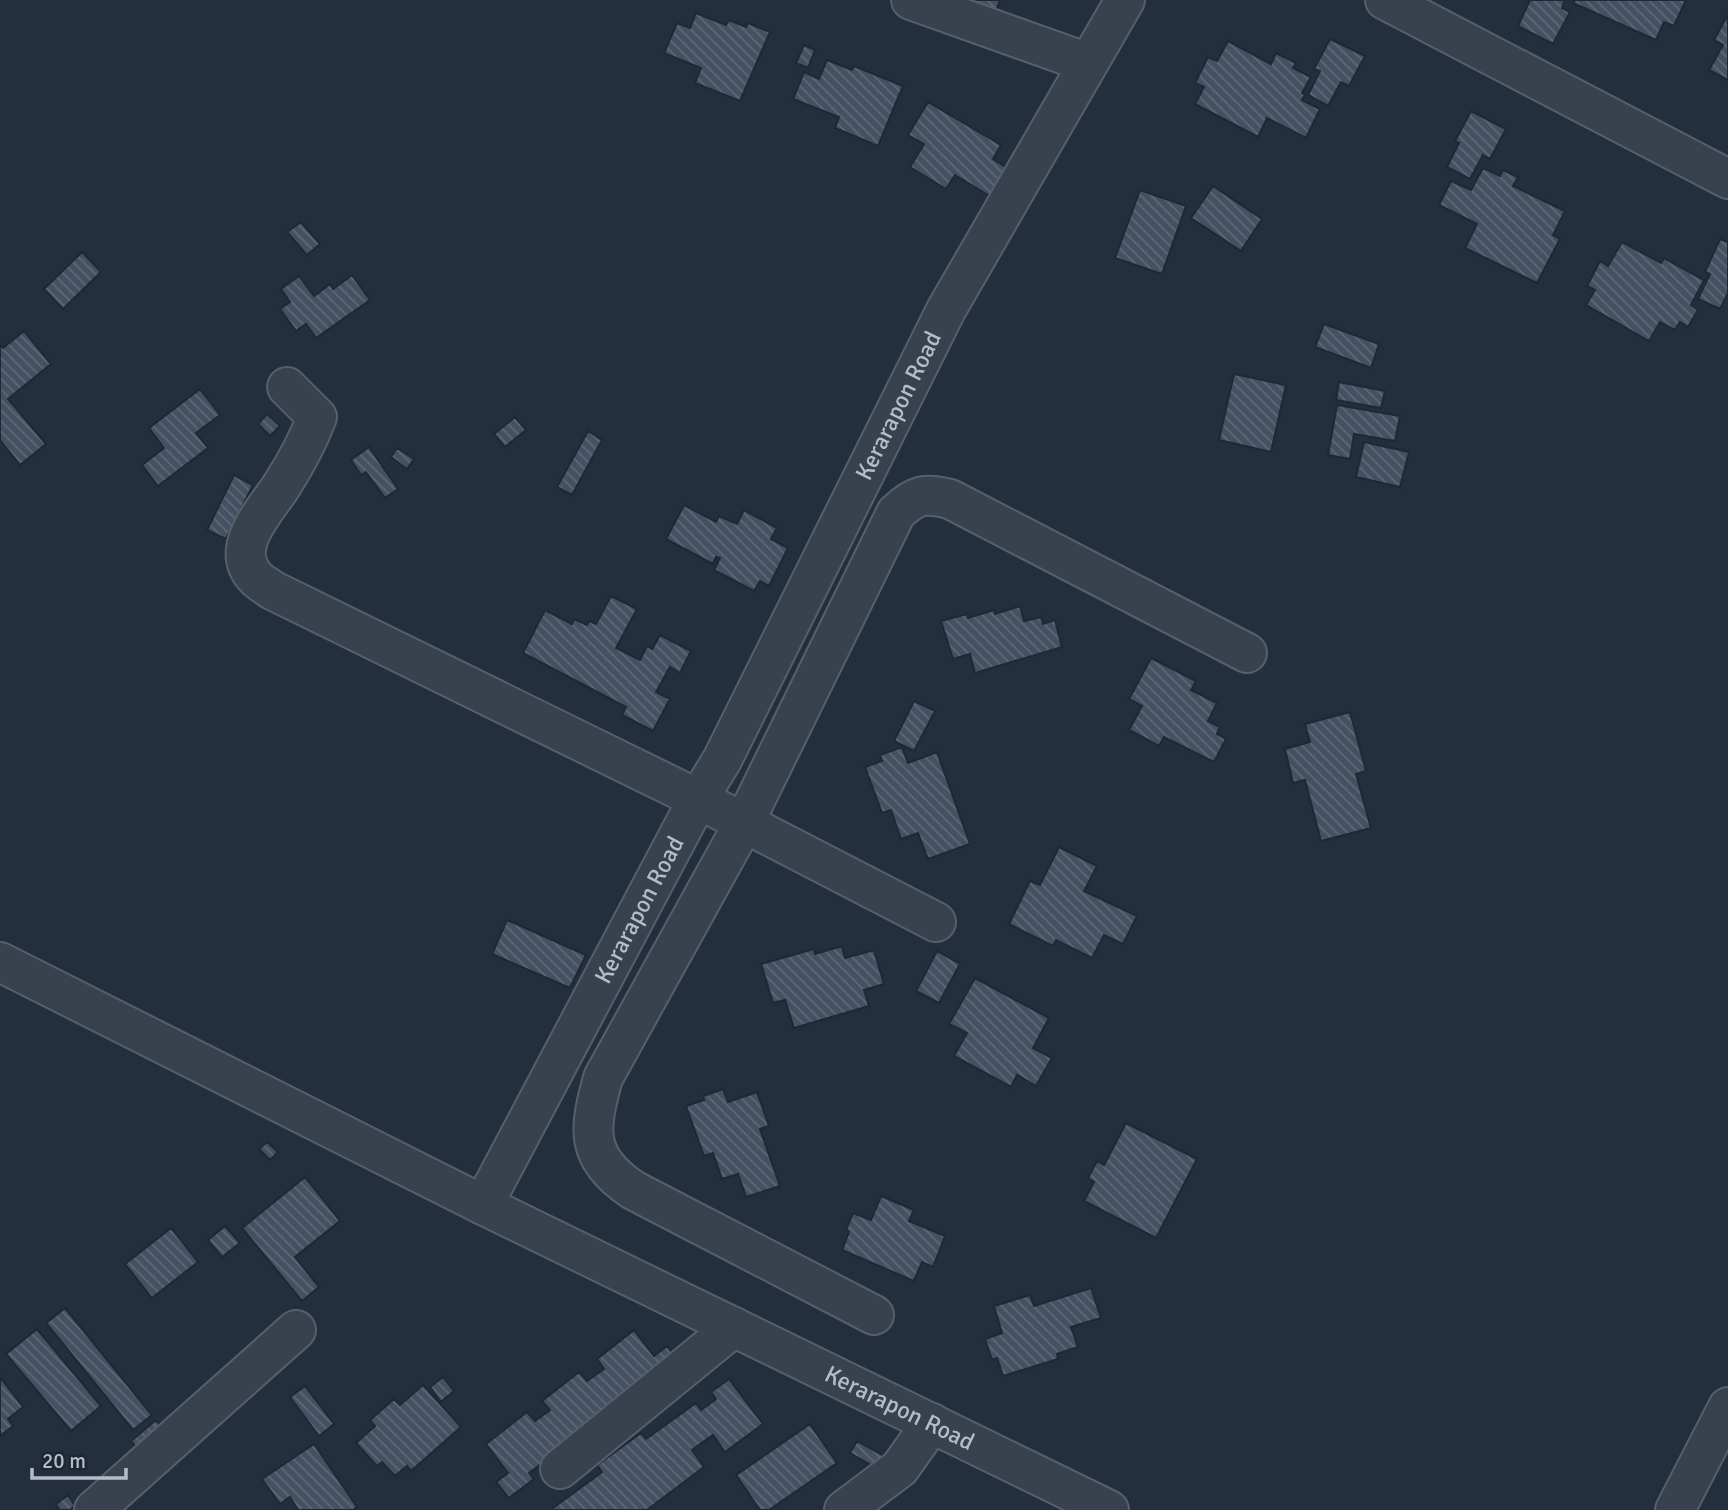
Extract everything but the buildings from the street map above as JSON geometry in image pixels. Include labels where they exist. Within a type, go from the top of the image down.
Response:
[{"type":"street","points":[[911,0],[1088,63]]},
{"type":"street","name":"Kerarapon Road","points":[[1109,1510],[483,1205],[698,799],[722,760],[946,310],[1125,0]]},
{"type":"street","points":[[1385,0],[1728,179]]},
{"type":"street","points":[[287,387],[317,417],[308,441],[261,514],[247,541],[247,559],[254,576],[272,590],[698,799],[936,922]]},
{"type":"street","points":[[874,1315],[633,1190],[613,1176],[601,1158],[594,1140],[593,1116],[603,1078],[744,823],[896,513],[911,499],[929,494],[950,499],[1247,653]]},
{"type":"street","points":[[0,962],[483,1205]]},
{"type":"street","points":[[560,1469],[734,1327]]},
{"type":"street","points":[[94,1510],[296,1330]]},
{"type":"street","points":[[1675,1510],[1728,1407]]},
{"type":"street","points":[[844,1510],[900,1468],[932,1423]]}]
